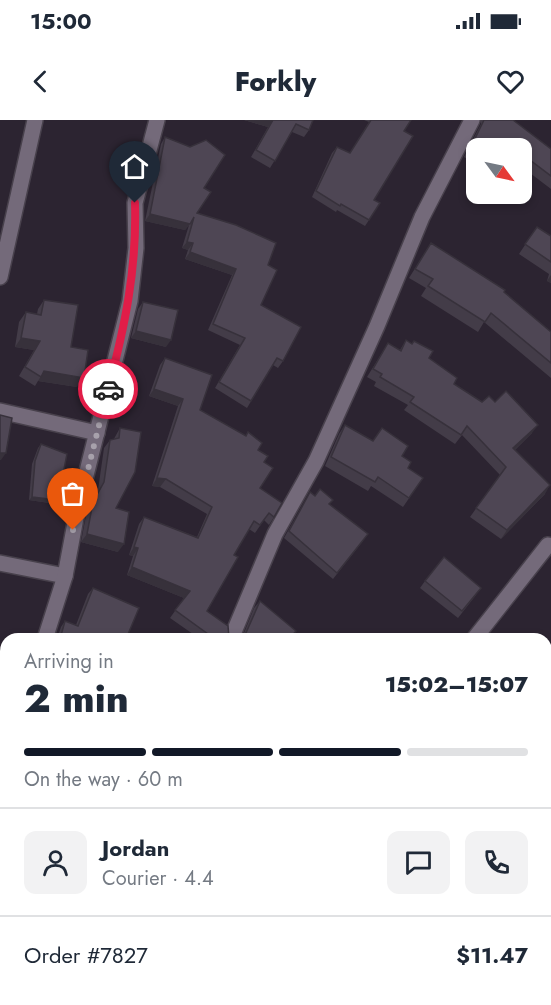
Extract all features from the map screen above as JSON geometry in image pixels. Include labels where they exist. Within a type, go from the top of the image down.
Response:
[{"type":"street","points":[[0,277],[35,120]]},
{"type":"street","points":[[47,633],[64,576],[78,507],[130,301],[136,248],[135,203],[157,120]]},
{"type":"street","points":[[234,633],[275,534],[316,461],[423,217],[472,120]]},
{"type":"street","points":[[0,411],[97,433]]},
{"type":"street","points":[[479,633],[548,544]]},
{"type":"street","points":[[0,563],[64,576]]},
{"type":"building","points":[[273,120],[313,120],[309,130],[296,124],[275,161],[256,150]]},
{"type":"building","points":[[371,120],[411,120],[404,131],[413,136],[374,200],[380,203],[369,220],[316,191],[337,147],[350,153]]},
{"type":"building","points":[[484,120],[513,120],[551,149],[551,176],[532,162],[532,138],[475,138]]},
{"type":"building","points":[[165,137],[190,147],[206,140],[225,155],[204,188],[211,192],[197,213],[236,225],[276,243],[268,265],[277,270],[261,305],[301,327],[283,361],[277,358],[251,401],[219,382],[245,338],[213,324],[236,269],[190,252],[193,243],[187,242],[194,217],[190,224],[150,214]]},
{"type":"building","points":[[537,227],[551,236],[551,262],[525,244]]},
{"type":"building","points":[[431,243],[505,290],[504,292],[551,332],[551,363],[491,313],[485,322],[428,286],[433,279],[415,269]]},
{"type":"building","points":[[44,300],[78,305],[71,347],[88,350],[84,378],[44,371],[41,377],[25,367],[40,341],[21,338],[26,312],[41,315]]},
{"type":"building","points":[[143,302],[178,310],[171,340],[136,331]]},
{"type":"building","points":[[406,340],[412,344],[414,341],[433,351],[429,358],[457,378],[454,384],[482,402],[489,396],[495,402],[506,391],[538,425],[513,448],[550,485],[507,530],[476,508],[506,467],[467,426],[461,435],[410,402],[414,397],[380,377],[382,374],[373,369],[388,343],[401,351]]},
{"type":"building","points":[[165,358],[212,375],[200,410],[246,436],[248,432],[262,443],[258,450],[268,456],[264,462],[273,468],[260,488],[282,503],[274,517],[269,513],[260,525],[254,521],[234,555],[238,557],[207,611],[228,626],[229,633],[207,633],[175,610],[190,591],[132,567],[138,548],[134,547],[144,517],[198,538],[212,507],[166,479],[157,478],[183,399],[154,389]]},
{"type":"building","points":[[0,415],[12,418],[6,453],[0,453]]},
{"type":"building","points":[[345,425],[373,441],[382,428],[408,446],[402,456],[411,462],[408,468],[423,478],[409,498],[378,477],[375,482],[331,457]]},
{"type":"building","points":[[120,428],[141,432],[135,472],[116,508],[129,512],[124,544],[87,534],[93,502],[104,482],[110,440],[119,438]]},
{"type":"building","points":[[41,444],[67,454],[58,500],[32,497],[35,461]]},
{"type":"building","points":[[320,489],[333,500],[329,504],[368,534],[337,573],[289,531],[310,492],[315,496]]},
{"type":"building","points":[[444,557],[481,588],[462,611],[425,581]]},
{"type":"building","points":[[93,588],[139,608],[129,633],[62,633],[65,621],[78,626]]},
{"type":"building","points":[[260,601],[296,631],[294,633],[246,633]]},
{"type":"way so far","points":[[73,530],[108,389]]},
{"type":"route","points":[[108,389],[130,301],[136,248],[135,203]]}]
